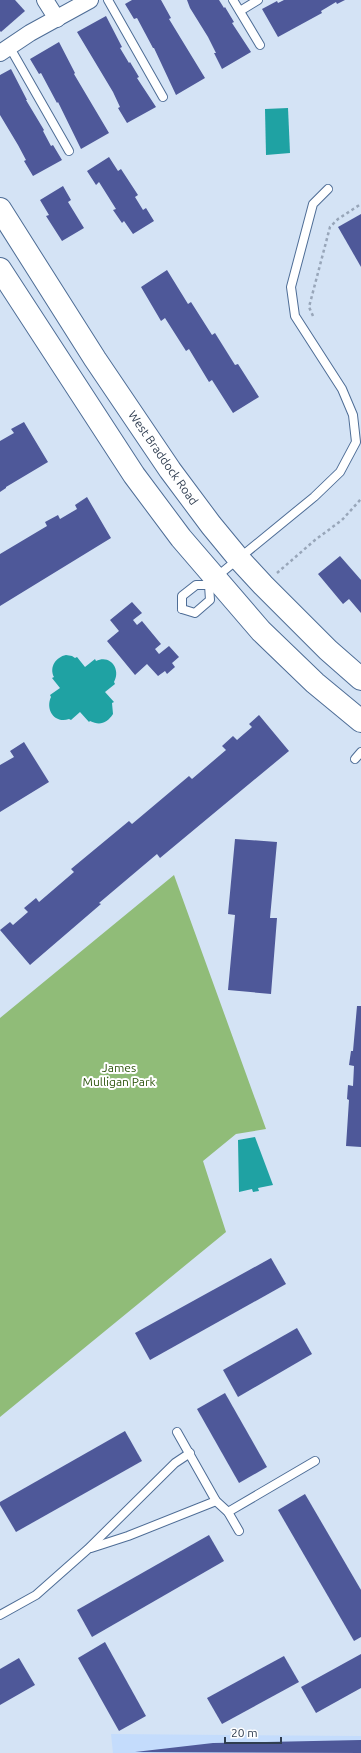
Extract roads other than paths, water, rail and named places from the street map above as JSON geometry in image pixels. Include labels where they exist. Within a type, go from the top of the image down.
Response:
[{"type":"main road","name":"West Braddock Road","points":[[0,209],[74,327],[170,470],[239,559],[328,650],[361,678]]},
{"type":"main road","points":[[0,269],[134,475],[212,582],[315,683],[361,722]]},
{"type":"street","points":[[45,0],[57,19]]},
{"type":"street","points":[[2,51],[90,0]]},
{"type":"lane","points":[[108,0],[163,97]]},
{"type":"lane","points":[[234,0],[260,46]]},
{"type":"lane","points":[[240,11],[258,0]]},
{"type":"lane","points":[[2,51],[69,151]]},
{"type":"lane","points":[[212,582],[210,600],[195,613],[179,612],[182,596],[196,585],[212,582],[314,498],[340,472],[356,442],[353,415],[342,389],[295,316],[291,287],[312,204],[328,189]]},
{"type":"lane","points":[[355,759],[361,752]]},
{"type":"lane","points":[[177,1432],[216,1501],[228,1512],[239,1531]]},
{"type":"lane","points":[[0,1615],[36,1595],[88,1549],[175,1463],[190,1453]]},
{"type":"lane","points":[[228,1512],[315,1461]]},
{"type":"lane","points":[[88,1549],[135,1533],[216,1501]]},
{"type":"park label","name":"James Mulligan Park","points":[[119,1075]]}]
